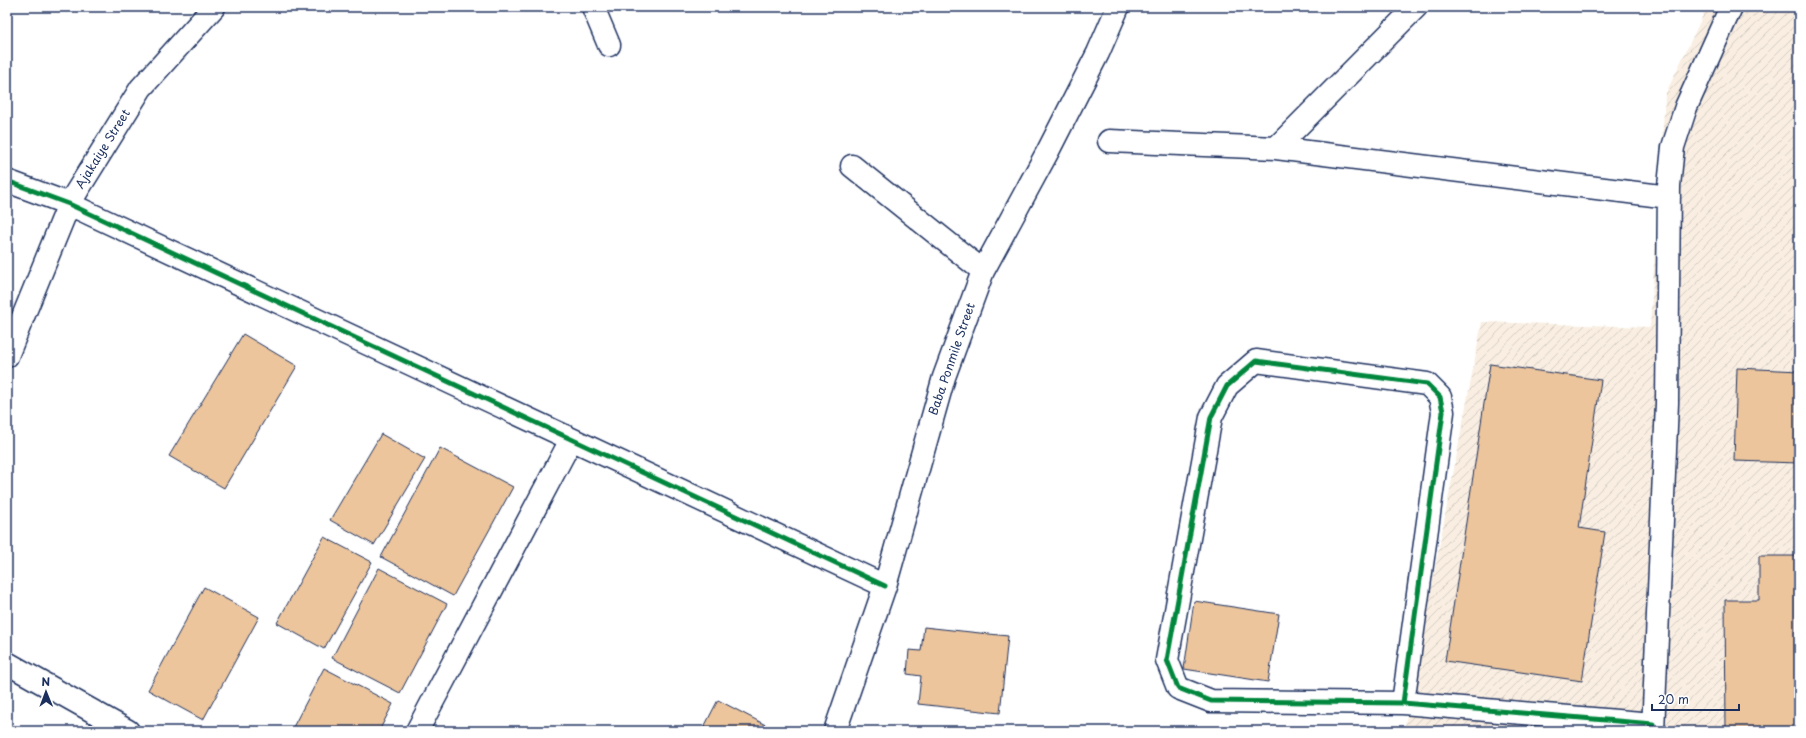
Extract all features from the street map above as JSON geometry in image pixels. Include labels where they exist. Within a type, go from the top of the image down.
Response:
[{"type":"street","points":[[593,7],[609,45]]},
{"type":"street","name":"Baba Ponmile Street","points":[[835,731],[885,586],[944,377],[983,271],[1048,151],[1098,53],[1118,7]]},
{"type":"street","points":[[1276,148],[1416,7]]},
{"type":"street","points":[[1402,702],[1443,412],[1440,397],[1427,384],[1256,361],[1227,386],[1211,417],[1167,660],[1178,688],[1211,701],[1402,702],[1653,728],[1667,402],[1669,197],[1673,147],[1686,107],[1731,7]]},
{"type":"street","name":"Ajakaiye Street","points":[[7,356],[69,204],[141,88],[209,9]]},
{"type":"street","points":[[1109,142],[1276,148],[1669,197]]},
{"type":"street","points":[[852,166],[983,271]]},
{"type":"street","points":[[7,181],[69,204],[885,586]]},
{"type":"street","points":[[417,731],[571,440]]},
{"type":"street","points":[[7,663],[128,731]]},
{"type":"shaded area","points":[[1707,7],[1799,7],[1799,731],[1404,731],[1482,322],[1650,327],[1665,95]]},
{"type":"building","points":[[243,334],[297,366],[224,488],[169,456]]},
{"type":"building","points":[[1490,364],[1601,380],[1579,528],[1605,532],[1582,681],[1445,661]]},
{"type":"building","points":[[1737,368],[1799,371],[1799,463],[1734,461]]},
{"type":"building","points":[[381,434],[425,459],[374,545],[330,520]]},
{"type":"building","points":[[440,448],[513,487],[453,596],[381,557]]},
{"type":"building","points":[[324,537],[372,562],[324,649],[277,623]]},
{"type":"building","points":[[1759,556],[1799,556],[1799,731],[1726,731],[1725,600],[1759,600]]},
{"type":"building","points":[[379,568],[447,604],[400,693],[332,658]]},
{"type":"building","points":[[204,587],[259,617],[203,720],[148,690]]},
{"type":"building","points":[[1194,601],[1279,614],[1268,682],[1184,669]]},
{"type":"building","points":[[924,627],[1008,636],[1000,713],[918,704],[921,676],[907,674],[909,650],[921,651]]},
{"type":"building","points":[[324,668],[393,704],[379,731],[291,731]]},
{"type":"building","points":[[718,700],[777,731],[702,731]]},
{"type":"cycle path","points":[[7,181],[69,204],[885,586]]},
{"type":"cycle path","points":[[1403,703],[1443,412],[1440,397],[1427,384],[1256,361],[1227,386],[1211,417],[1167,660],[1178,688],[1211,701],[1403,703],[1653,724]]}]
